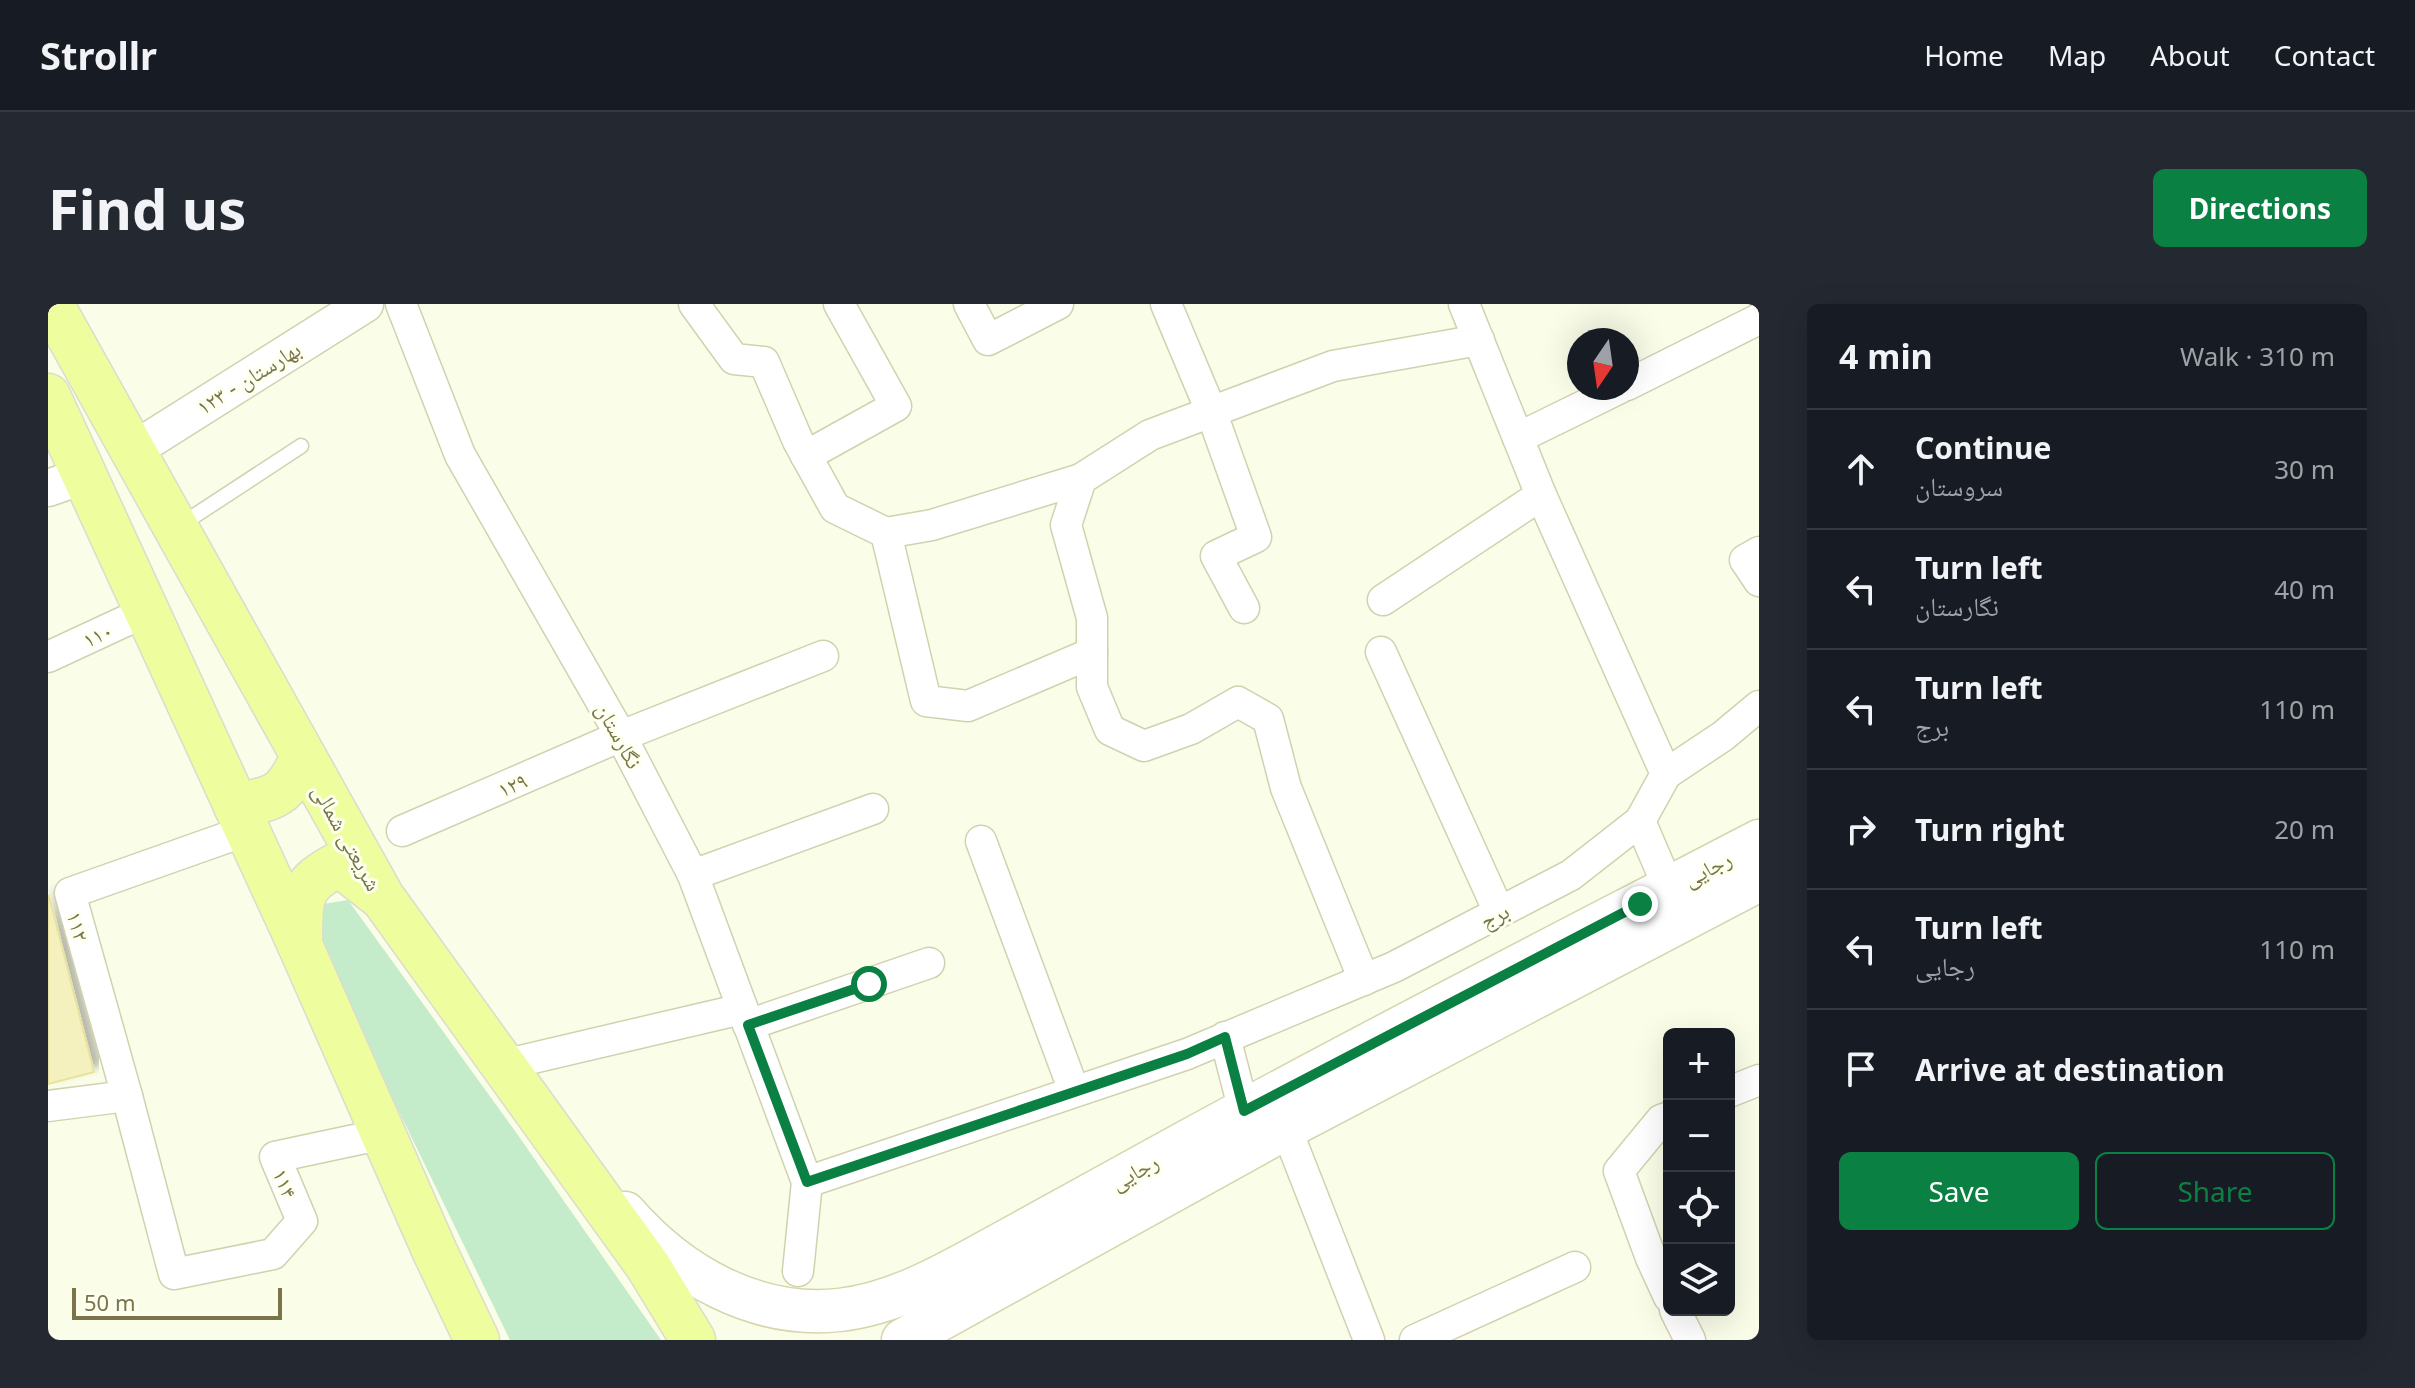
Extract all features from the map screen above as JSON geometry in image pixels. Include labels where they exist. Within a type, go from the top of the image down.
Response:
[{"type":"main road","name":"شریعتی شمالی","points":[[51,304],[382,897],[648,1266],[693,1340]]},
{"type":"main road","points":[[48,396],[66,481],[147,611],[477,1340]]},
{"type":"main road","points":[[242,818],[292,782],[303,757]]},
{"type":"main road","name":"رجایی","points":[[536,1112],[641,1231],[686,1269],[739,1296],[786,1310],[840,1310],[895,1296],[948,1272],[1244,1111],[1759,841]]},
{"type":"main road","points":[[300,945],[301,896],[317,875],[339,864],[382,897]]},
{"type":"main road","name":"رجایی","points":[[908,1338],[1286,1128],[1759,880]]},
{"type":"main road","points":[[792,1340],[807,1323],[840,1310]]},
{"type":"street","name":"نگارستان","points":[[401,304],[460,455],[621,736],[693,875],[807,1182]]},
{"type":"street","points":[[694,304],[734,359],[764,362],[806,456],[835,508],[886,533],[932,525],[1081,479],[1150,435],[1333,366],[1479,340]]},
{"type":"street","points":[[806,456],[896,406],[839,304]]},
{"type":"street","points":[[969,304],[988,340],[1058,304]]},
{"type":"street","points":[[1166,304],[1211,411],[1256,537],[1216,556],[1244,608]]},
{"type":"street","points":[[1464,304],[1541,495],[1666,774],[1723,736],[1759,706]]},
{"type":"street","name":"بهارستان - ۱۲۳","points":[[132,451],[351,308]]},
{"type":"street","points":[[1639,379],[1759,319]]},
{"type":"street","points":[[1518,438],[1596,400]]},
{"type":"street","points":[[1081,479],[1066,525],[1092,618],[1092,687],[1110,730],[1144,746],[1191,729],[1238,702],[1268,719],[1286,788],[1364,980]]},
{"type":"street","points":[[1383,600],[1541,495]]},
{"type":"street","points":[[886,533],[926,701],[968,706],[1092,653]]},
{"type":"street","points":[[1759,552],[1745,560],[1759,581]]},
{"type":"street","name":"۱۱۰","points":[[48,657],[147,611]]},
{"type":"street","points":[[1381,652],[1499,912]]},
{"type":"street","name":"۱۲۹","points":[[402,831],[621,736],[823,656]]},
{"type":"street","name":"برج","points":[[807,1182],[1187,1054],[1394,967],[1571,875],[1640,821],[1666,774]]},
{"type":"street","points":[[693,875],[873,809]]},
{"type":"street","name":"۱۱۲","points":[[127,1096],[70,893],[242,818]]},
{"type":"street","points":[[1640,821],[1669,889]]},
{"type":"street","points":[[981,841],[1074,1091]]},
{"type":"street","points":[[503,1065],[745,1017],[929,963]]},
{"type":"street","points":[[1225,1037],[1244,1111]]},
{"type":"street","points":[[1735,1090],[1759,1080]]},
{"type":"street","points":[[48,1106],[127,1096]]},
{"type":"street","name":"۱۱۴","points":[[127,1096],[174,1274],[273,1254],[302,1221],[275,1157],[383,1134]]},
{"type":"street","points":[[1663,1119],[1619,1171],[1663,1284]]},
{"type":"street","points":[[1286,1128],[1369,1340]]},
{"type":"street","points":[[798,1271],[807,1182]]},
{"type":"street","points":[[1420,1339],[1575,1267]]},
{"type":"street","points":[[1678,1316],[1690,1340]]},
{"type":"lane","points":[[175,528],[301,446]]},
{"type":"green space","points":[[348,900],[661,1340],[510,1340],[321,951],[318,928],[323,904]]},
{"type":"building","points":[[48,897],[94,1072],[48,1084]]},
{"type":"route","points":[[869,984],[748,1025],[807,1182],[1187,1054],[1225,1037],[1244,1111],[1640,904]]}]
